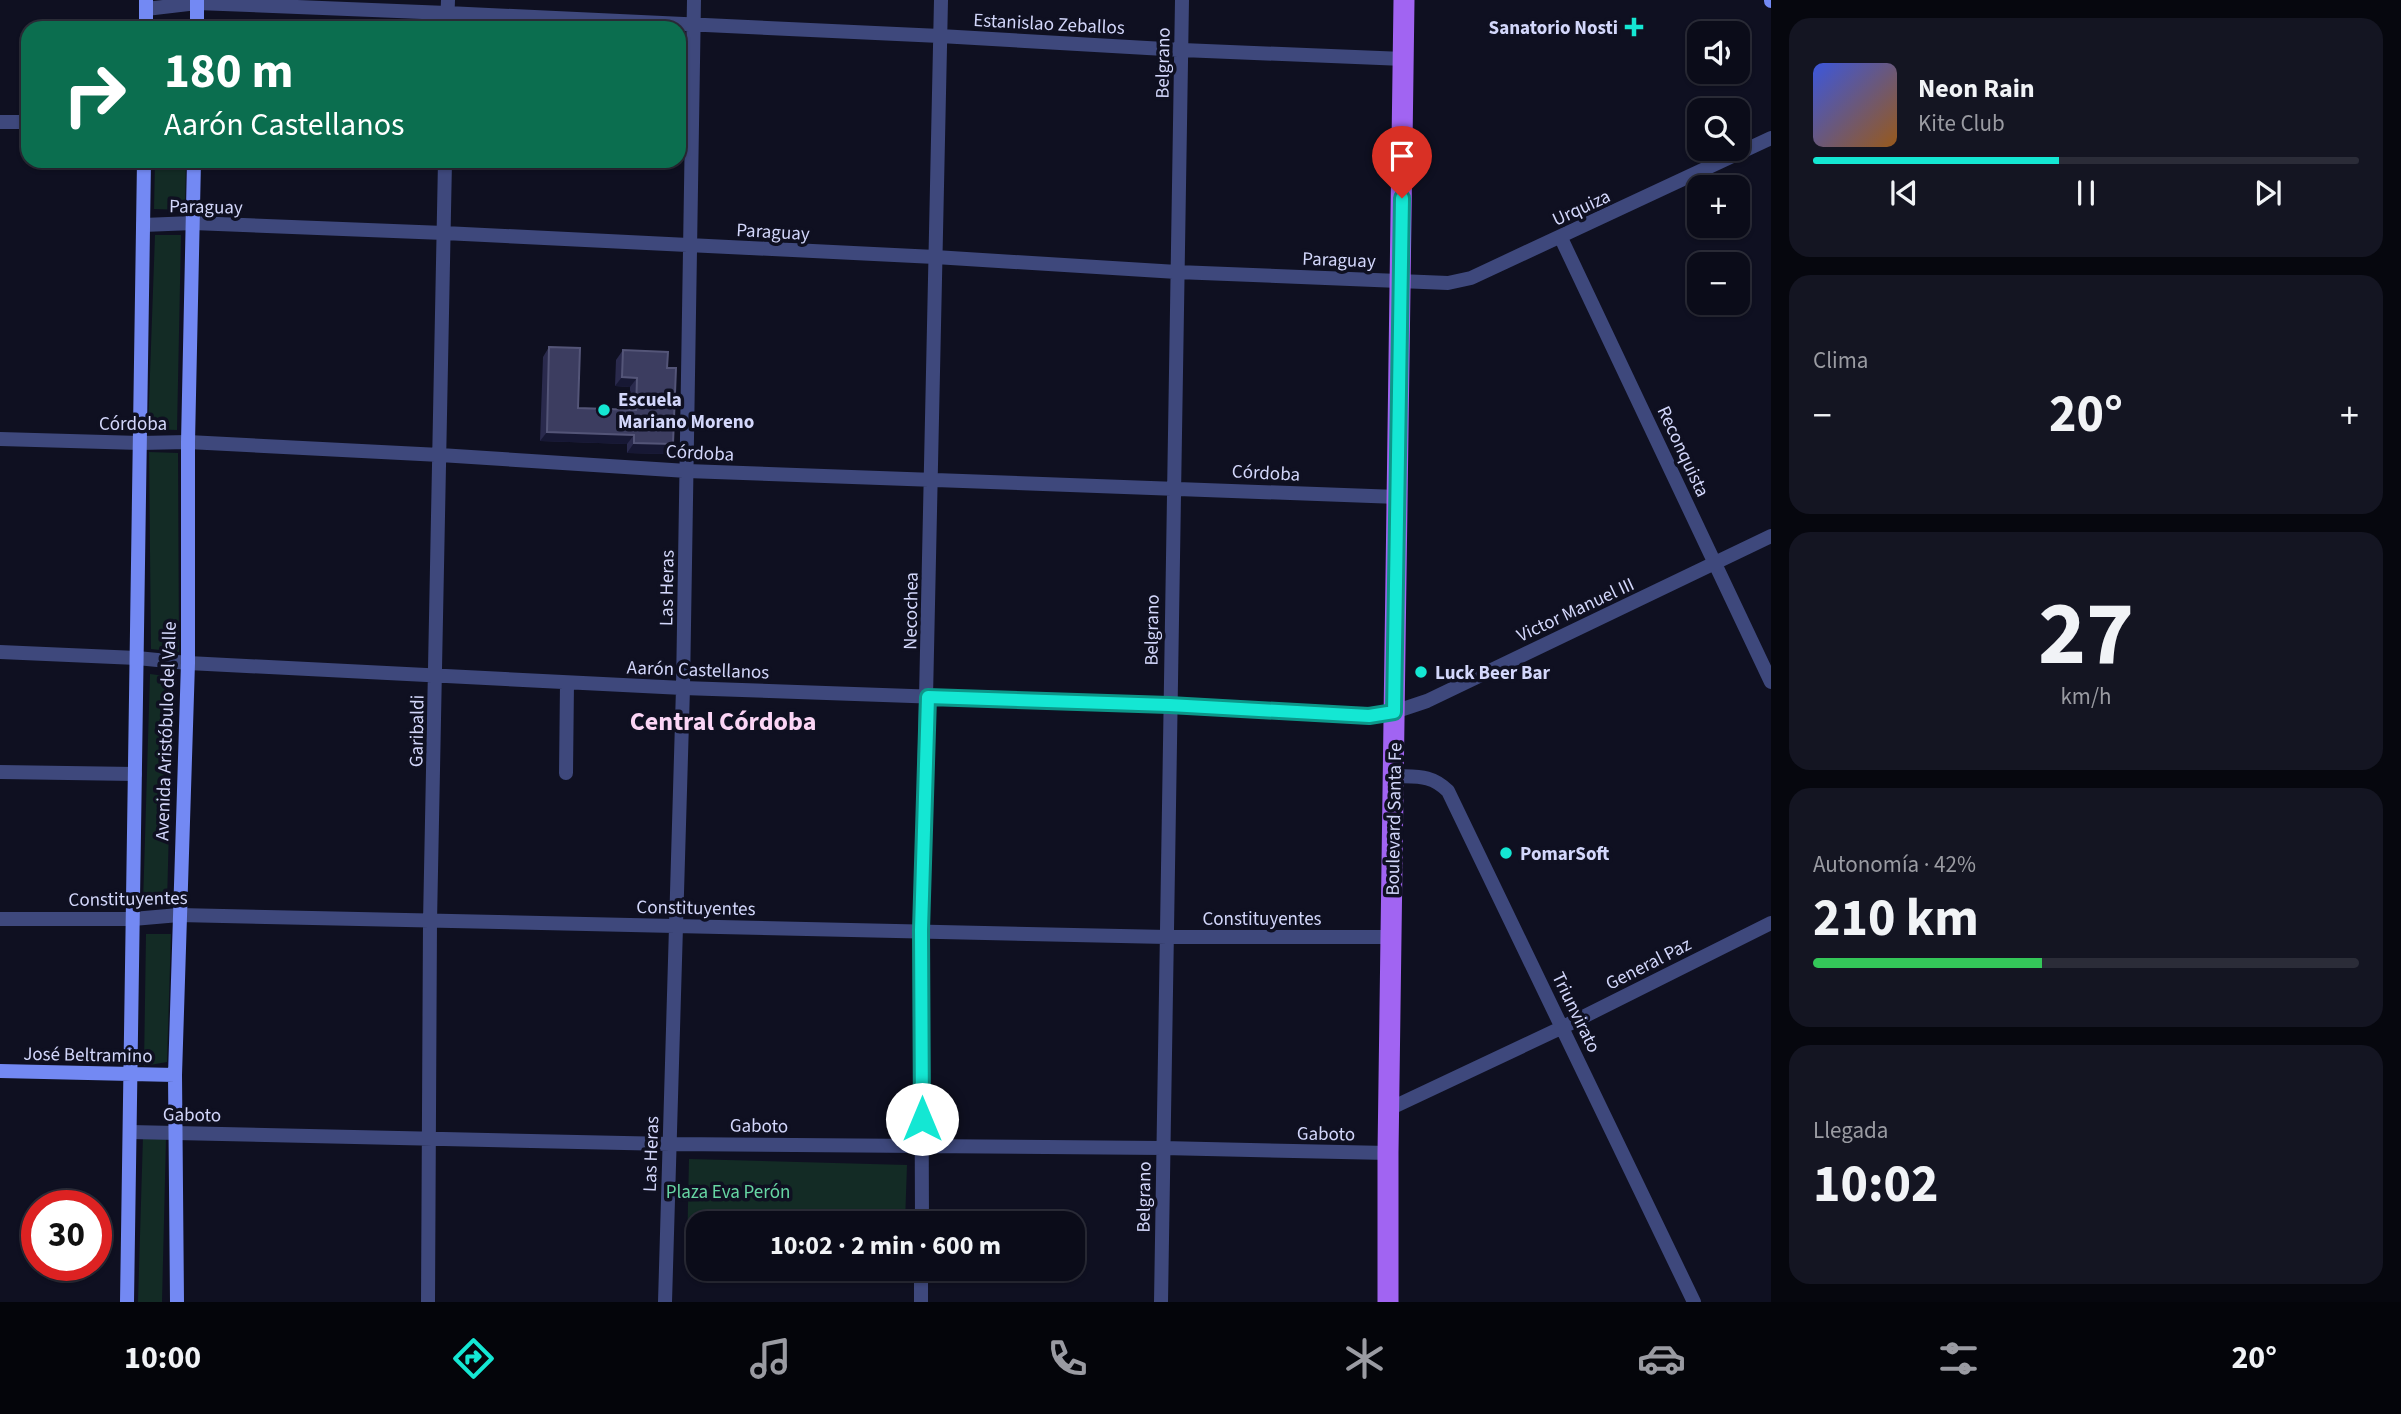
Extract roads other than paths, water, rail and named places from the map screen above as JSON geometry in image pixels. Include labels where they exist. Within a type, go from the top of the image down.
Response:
[{"type":"main road","name":"Boulevard Santa Fe","points":[[1388,1302],[1404,0]]},
{"type":"street","name":"Las Heras","points":[[665,1302],[683,688],[694,0]]},
{"type":"street","name":"Necochea","points":[[922,1211],[921,930],[941,0]]},
{"type":"street","name":"Belgrano","points":[[1161,1302],[1182,0]]},
{"type":"street","name":"Estanislao Zeballos","points":[[146,4],[197,1],[448,6],[642,21]]},
{"type":"street","points":[[197,1],[197,21]]},
{"type":"street","name":"Estanislao Zeballos","points":[[686,24],[1404,59]]},
{"type":"street","points":[[0,122],[21,122]]},
{"type":"street","name":"Urquiza","points":[[1401,281],[1448,283],[1471,278],[1771,138]]},
{"type":"street","name":"Avenida Aristóbulo del Valle","points":[[127,1302],[144,168]]},
{"type":"street","name":"Avenida Aristóbulo del Valle","points":[[177,1302],[175,1075],[188,663],[188,442],[194,168]]},
{"type":"street","name":"Garibaldi","points":[[428,1302],[430,922],[445,168]]},
{"type":"street","name":"Paraguay","points":[[143,225],[193,223],[444,233],[935,257],[1177,272],[1401,281]]},
{"type":"street","name":"Reconquista","points":[[1560,238],[1771,682]]},
{"type":"street","name":"Córdoba","points":[[0,439],[188,442],[687,471],[1398,497]]},
{"type":"street","name":"Victor Manuel III","points":[[1394,712],[1427,701],[1771,536]]},
{"type":"street","name":"Aarón Castellanos","points":[[0,652],[683,688],[1169,705],[1369,716],[1394,712]]},
{"type":"street","points":[[566,773],[567,682]]},
{"type":"street","points":[[0,772],[135,774]]},
{"type":"street","name":"Triunvirato","points":[[1394,776],[1437,780],[1448,791],[1694,1302]]},
{"type":"street","name":"Constituyentes","points":[[0,919],[133,919],[178,915],[1167,937],[1391,937]]},
{"type":"street","name":"General Paz","points":[[1389,1109],[1563,1027],[1771,923]]},
{"type":"street","name":"José Beltramino","points":[[0,1071],[175,1075]]},
{"type":"street","name":"Gaboto","points":[[130,1132],[670,1144],[1163,1148],[1388,1153]]},
{"type":"street","points":[[921,1302],[922,1281]]},
{"type":"place","name":"Sanatorio Nosti","points":[[1634,27]]},
{"type":"place","name":"Escuela Mariano Moreno","points":[[604,410]]},
{"type":"place","name":"Luck Beer Bar","points":[[1421,672]]},
{"type":"place","name":"PomarSoft","points":[[1506,853]]},
{"type":"district","name":"Central Córdoba","points":[[723,721]]},
{"type":"park label","name":"Plaza Eva Perón","points":[[728,1191]]}]
